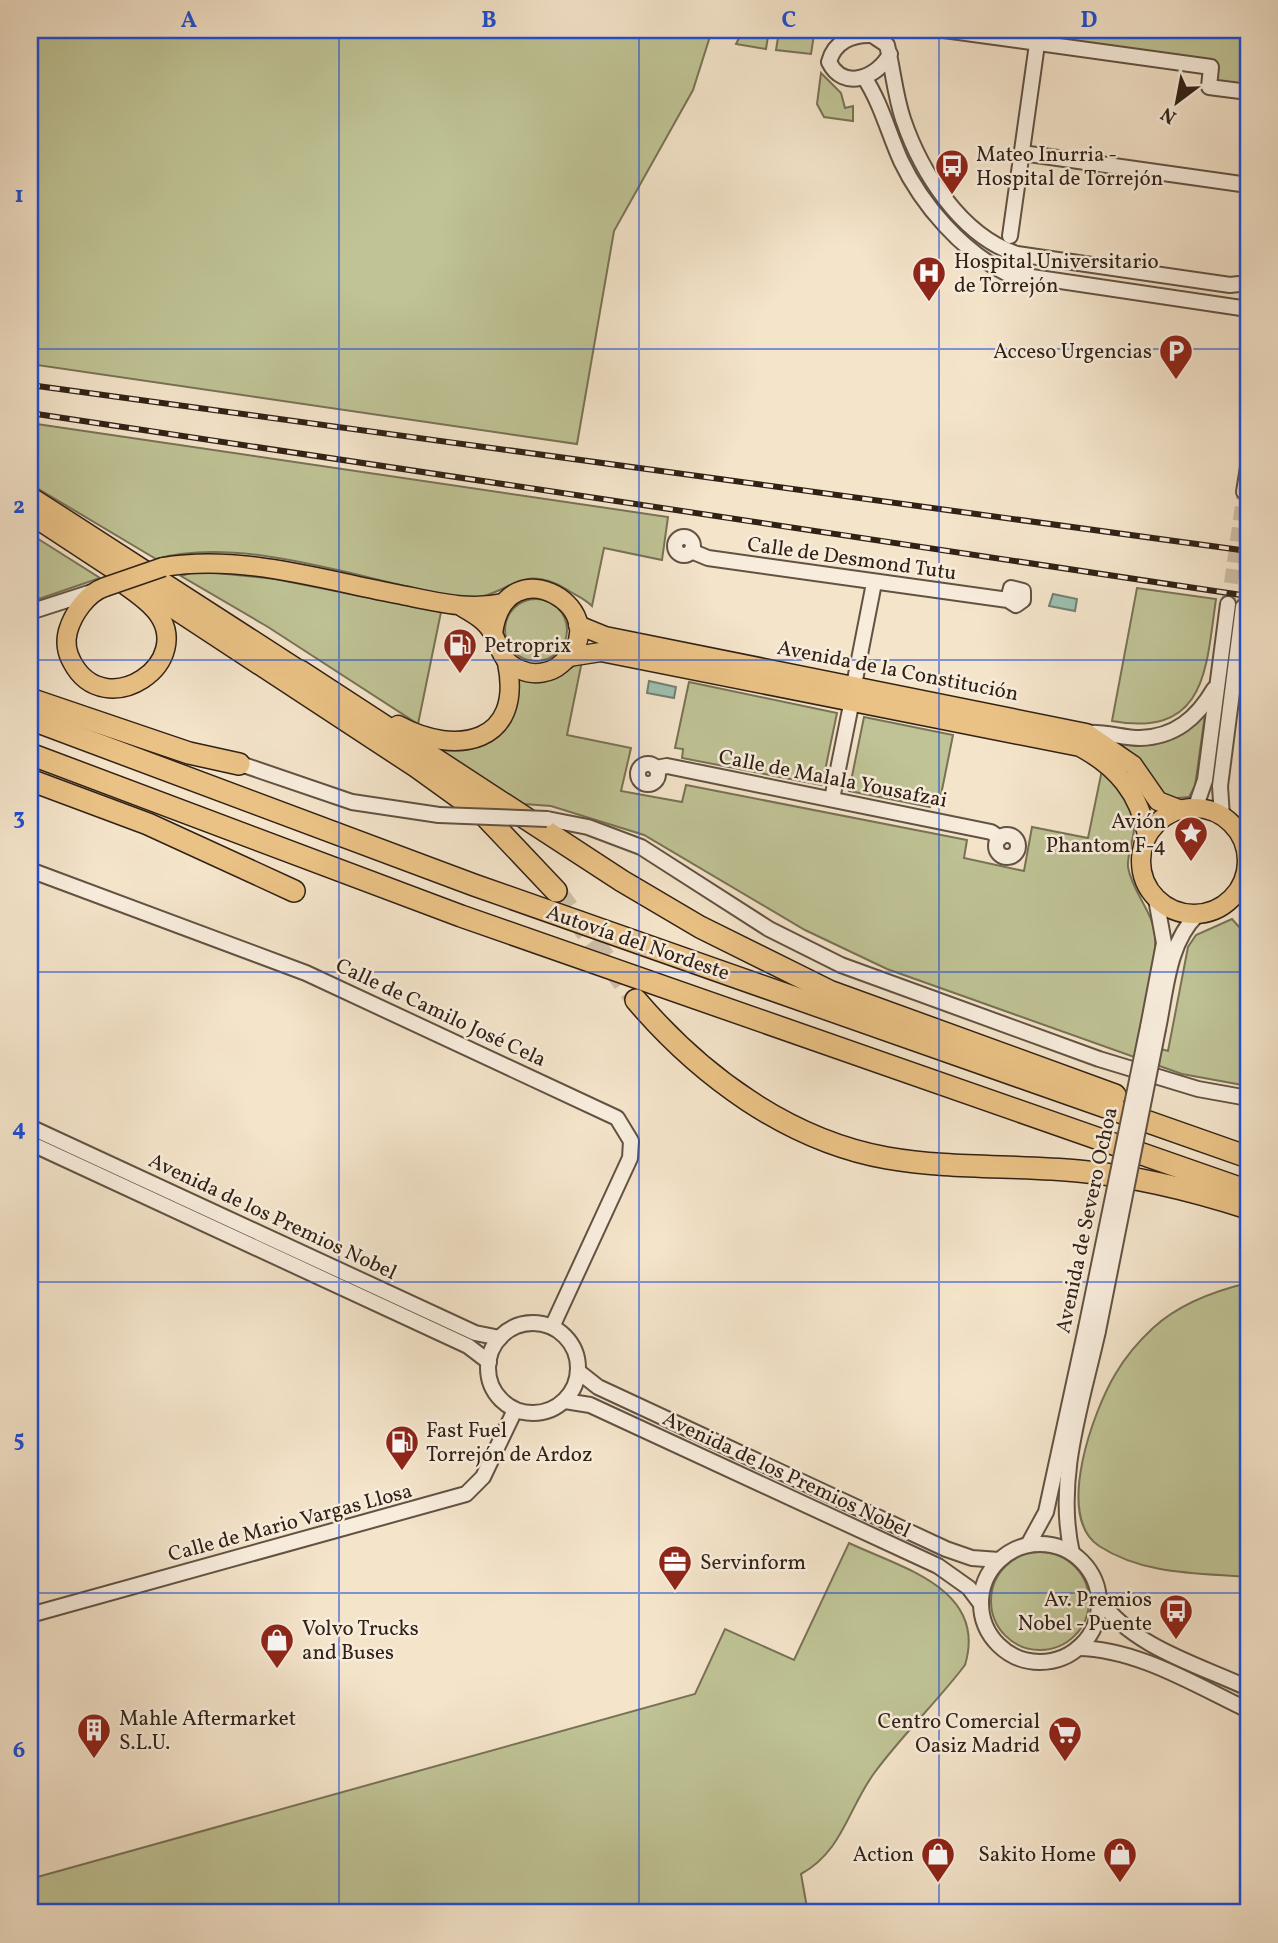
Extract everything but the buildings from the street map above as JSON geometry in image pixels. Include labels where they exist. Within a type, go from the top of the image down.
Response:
[{"type":"highway","points":[[30,514],[416,766],[485,816],[556,891]]},
{"type":"highway","points":[[300,671],[622,881],[700,927],[830,991],[1248,1144]]},
{"type":"highway","points":[[30,699],[189,753],[239,764]]},
{"type":"highway","name":"Autovía del Nordeste","points":[[30,719],[474,885],[1248,1157]]},
{"type":"highway","name":"Autovía del Nordeste","points":[[30,754],[474,921],[1248,1191]]},
{"type":"highway","points":[[30,780],[148,824],[294,891]]},
{"type":"highway","points":[[636,1000],[664,1033],[738,1094],[782,1121],[829,1142],[884,1157],[936,1164],[1076,1171],[1139,1179],[1248,1208]]},
{"type":"main road","points":[[30,496],[300,671],[415,734],[442,743],[470,741],[493,729],[507,708],[511,687],[508,663]]},
{"type":"main road","points":[[30,514],[156,612],[165,639],[162,658],[154,672],[128,688],[109,688],[92,683],[77,671],[68,655],[66,637],[71,621],[80,607],[102,588],[163,567],[217,562],[256,566],[462,607],[503,603]]},
{"type":"main road","points":[[462,607],[483,620],[508,663],[522,671],[540,673],[556,668],[569,657],[579,636],[578,625],[568,603],[548,590],[531,588],[516,593],[503,603],[495,617],[493,634]]},
{"type":"main road","name":"Avenida de la Constitución","points":[[578,625],[605,636],[1080,747],[1105,763],[1132,790],[1147,835]]},
{"type":"main road","name":"Avenida de la Constitución","points":[[569,657],[601,652],[1086,733],[1133,765],[1158,801],[1188,809]]},
{"type":"main road","points":[[1188,809],[1234,822],[1245,848],[1247,867],[1227,902],[1197,915],[1172,909],[1156,899],[1147,887],[1141,855],[1147,835],[1160,820],[1188,809]]},
{"type":"street","points":[[890,30],[888,50],[883,66],[864,77],[845,78],[834,72],[829,62],[839,44],[858,33],[872,34],[888,50],[903,119],[919,158],[946,200],[992,243],[1017,254],[1230,285],[1248,283]]},
{"type":"street","points":[[944,30],[1038,36],[1212,67],[1209,87],[1248,92]]},
{"type":"street","points":[[1010,236],[1038,36]]},
{"type":"street","points":[[864,77],[878,99],[902,164],[933,210],[961,241],[991,265],[1006,273],[1248,309]]},
{"type":"street","points":[[1022,153],[1248,184]]},
{"type":"street","points":[[1244,492],[1248,467]]},
{"type":"street","name":"Calle de Desmond Tutu","points":[[691,551],[708,558],[1008,600]]},
{"type":"street","points":[[832,799],[874,583]]},
{"type":"street","points":[[30,612],[102,588]]},
{"type":"street","points":[[1188,809],[1205,780],[1228,604]]},
{"type":"street","points":[[1234,822],[1220,786],[1243,607]]},
{"type":"street","points":[[1086,733],[1139,738],[1167,734],[1197,715],[1217,685]]},
{"type":"street","points":[[30,688],[352,802],[439,815],[547,819],[588,827],[641,847],[768,929],[841,965],[1099,1059],[1198,1089],[1248,1098]]},
{"type":"street","name":"Calle de Malala Yousafzai","points":[[656,768],[667,766],[832,799],[991,832],[999,838]]},
{"type":"street","points":[[1247,867],[1248,906]]},
{"type":"street","name":"Calle de Camilo José Cela","points":[[30,870],[306,973],[617,1118],[631,1141],[630,1158],[552,1327]]},
{"type":"street","name":"Avenida de Severo Ochoa","points":[[1153,1028],[1164,943],[1156,899]]},
{"type":"street","name":"Avenida de Severo Ochoa","points":[[1072,1553],[1065,1517],[1065,1486],[1092,1329],[1153,1028],[1176,945],[1185,926],[1197,915]]},
{"type":"street","name":"Avenida de los Premios Nobel","points":[[30,1128],[475,1333],[500,1338]]},
{"type":"street","name":"Avenida de los Premios Nobel","points":[[30,1143],[468,1346],[489,1362]]},
{"type":"street","points":[[524,1324],[552,1327],[572,1346],[579,1372],[575,1388],[565,1401],[541,1413],[515,1410],[503,1402],[494,1390],[489,1362],[500,1338],[524,1324]]},
{"type":"street","name":"Avenida de Severo Ochoa","points":[[1028,1545],[1046,1512],[1092,1329]]},
{"type":"street","name":"Avenida de los Premios Nobel","points":[[579,1372],[598,1387],[946,1549],[972,1558],[999,1560]]},
{"type":"street","name":"Avenida de los Premios Nobel","points":[[565,1401],[590,1405],[938,1566],[969,1588],[981,1604]]},
{"type":"street","name":"Calle de Mario Vargas Llosa","points":[[30,1615],[466,1494],[483,1477],[515,1410]]},
{"type":"street","points":[[1028,1545],[1051,1545],[1072,1553],[1086,1566],[1095,1581],[1099,1599],[1097,1617],[1090,1634],[1078,1648],[1059,1659],[1037,1662],[1022,1658],[997,1644],[987,1628],[981,1604],[989,1573],[999,1560],[1028,1545]]},
{"type":"street","points":[[1099,1599],[1118,1622],[1143,1640],[1248,1688]]},
{"type":"street","points":[[1078,1648],[1098,1648],[1135,1658],[1248,1710]]},
{"type":"shaded area","points":[[30,30],[712,30],[693,90],[614,231],[577,444],[30,364]]},
{"type":"shaded area","points":[[743,30],[769,30],[766,49],[736,44]]},
{"type":"shaded area","points":[[1044,30],[1248,30],[1248,89],[1214,84],[1217,66],[1042,39]]},
{"type":"shaded area","points":[[779,31],[814,35],[811,54],[776,50]]},
{"type":"shaded area","points":[[821,73],[841,93],[845,108],[853,106],[853,121],[824,117],[817,104]]},
{"type":"shaded area","points":[[30,423],[668,517],[662,560],[604,548],[592,606],[566,589],[535,578],[523,580],[490,594],[461,597],[268,556],[229,552],[191,553],[156,559],[30,484]]},
{"type":"shaded area","points":[[30,534],[32,535],[100,578],[30,602]]},
{"type":"shaded area","points":[[197,571],[275,579],[441,612],[418,724],[268,627],[181,576]]},
{"type":"shaded area","points":[[1137,588],[1216,599],[1209,650],[1196,692],[1184,708],[1167,719],[1143,723],[1112,721]]},
{"type":"shaded area","points":[[1053,594],[1077,599],[1075,611],[1049,606]]},
{"type":"shaded area","points":[[536,599],[558,608],[567,630],[558,652],[536,661],[514,652],[505,630],[514,608]]},
{"type":"shaded area","points":[[582,661],[567,735],[631,748],[621,791],[682,802],[686,785],[967,840],[964,858],[1024,871],[1032,827],[1088,838],[1102,770],[1126,797],[1133,812],[1134,830],[1128,867],[1155,936],[1152,976],[1137,1042],[1168,1051],[1188,947],[1196,935],[1232,919],[1248,937],[1248,1086],[1182,1074],[887,969],[805,930],[644,835],[551,806],[524,804],[438,750],[474,748],[487,743],[496,735],[508,711],[516,678],[550,680]]},
{"type":"shaded area","points":[[649,681],[676,687],[674,698],[647,693]]},
{"type":"shaded area","points":[[689,682],[837,713],[822,785],[682,758],[683,749],[675,748]]},
{"type":"shaded area","points":[[1205,715],[1195,786],[1189,797],[1166,799],[1132,754],[1117,741],[1192,726]]},
{"type":"shaded area","points":[[864,717],[953,735],[940,800],[932,799],[930,807],[849,791]]},
{"type":"shaded area","points":[[1248,1283],[1248,1577],[1171,1571],[1134,1563],[1116,1555],[1099,1546],[1086,1531],[1080,1511],[1082,1462],[1107,1390],[1128,1355],[1163,1320],[1198,1300]]},
{"type":"shaded area","points":[[849,1543],[936,1585],[952,1600],[964,1617],[969,1639],[965,1665],[875,1772],[836,1841],[815,1864],[801,1874],[808,1913],[30,1913],[30,1879],[695,1694],[725,1629],[794,1660]]},
{"type":"shaded area","points":[[1030,1552],[1050,1552],[1075,1566],[1086,1582],[1089,1601],[1086,1620],[1075,1636],[1050,1650],[1030,1650],[1013,1642],[999,1628],[991,1611],[991,1591],[999,1574],[1013,1560]]},
{"type":"tunnel","points":[[1228,604],[1244,492]]},
{"type":"tunnel","points":[[1243,607],[1248,575]]},
{"type":"tunnel","points":[[556,891],[636,1000]]},
{"type":"railway","points":[[30,385],[1248,551]]},
{"type":"railway","points":[[30,413],[1248,596]]},
{"type":"place","name":"Mateo Inurria - Hospital de Torrejón","points":[[952,196]]},
{"type":"place","name":"Hospital Universitario de Torrejón","points":[[929,303]]},
{"type":"place","name":"Acceso Urgencias","points":[[1176,381]]},
{"type":"place","name":"Petroprix","points":[[460,675]]},
{"type":"place","name":"Avión Phantom F-4","points":[[1191,863]]},
{"type":"place","name":"Fast Fuel Torrejón de Ardoz","points":[[402,1472]]},
{"type":"place","name":"Servinform","points":[[675,1592]]},
{"type":"place","name":"Av. Premios Nobel - Puente","points":[[1176,1641]]},
{"type":"place","name":"Volvo Trucks and Buses","points":[[277,1670]]},
{"type":"place","name":"Mahle Aftermarket S.L.U.","points":[[94,1760]]},
{"type":"place","name":"Centro Comercial Oasiz Madrid","points":[[1065,1763]]},
{"type":"place","name":"Action","points":[[938,1884]]},
{"type":"place","name":"Sakito Home","points":[[1120,1884]]}]
